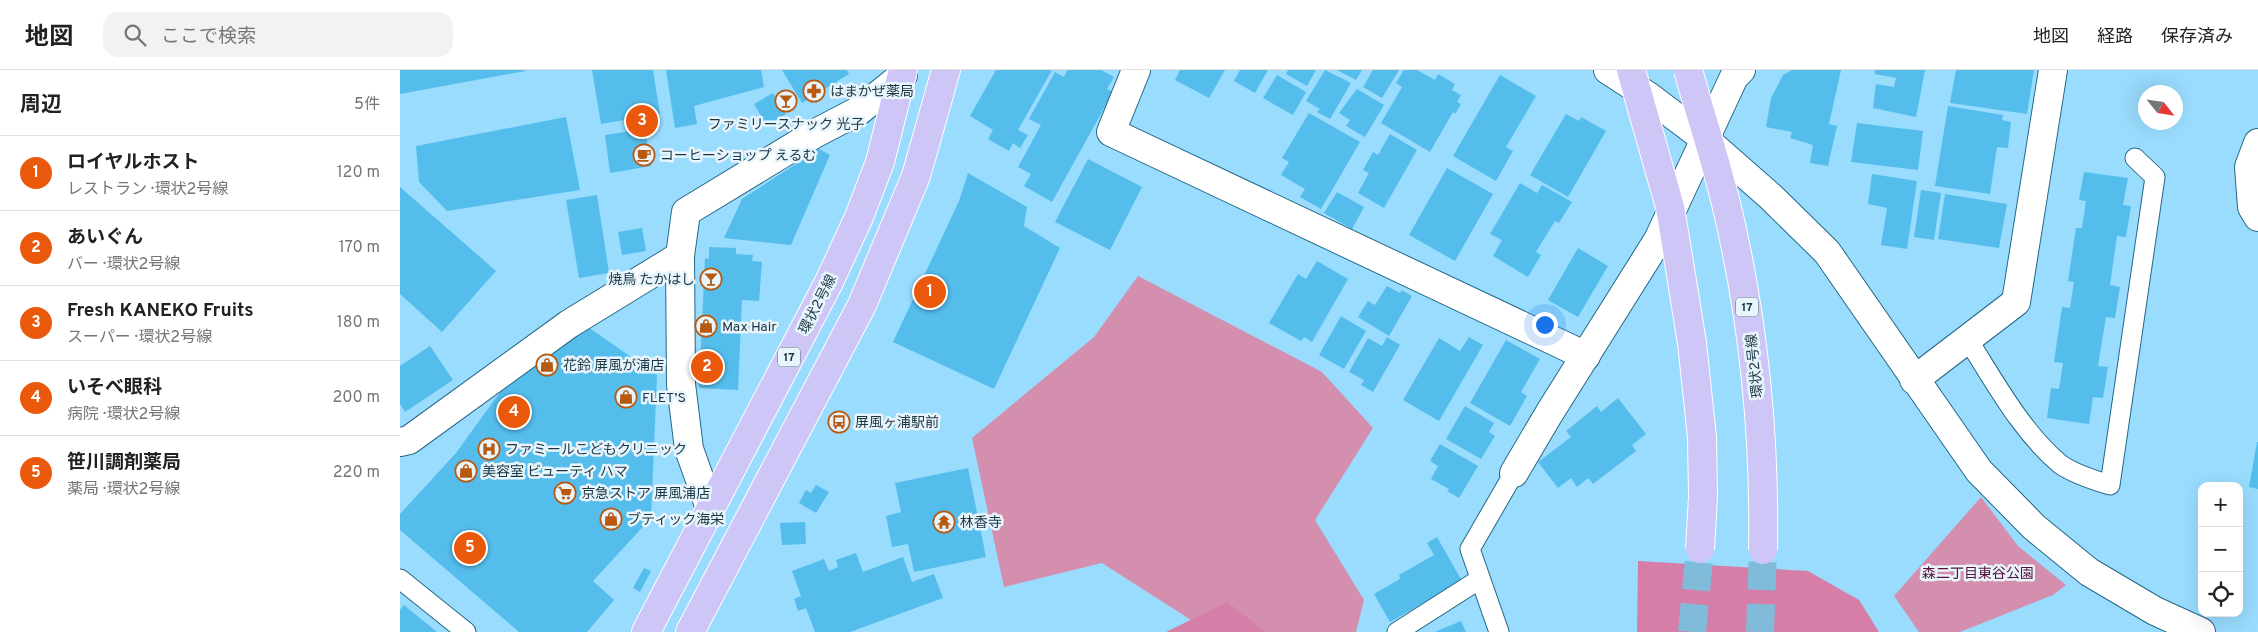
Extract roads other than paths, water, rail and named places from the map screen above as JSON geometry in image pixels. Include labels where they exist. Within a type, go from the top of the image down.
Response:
[{"type":"main road","points":[[690,632],[862,305],[916,176],[946,70]]},
{"type":"main road","points":[[1631,70],[1670,207],[1692,343],[1702,437],[1703,496],[1700,549]]},
{"type":"main road","name":"環状2号線","points":[[1688,70],[1728,212],[1747,306],[1760,424],[1764,495],[1763,550]]},
{"type":"main road","name":"環状2号線","points":[[646,632],[829,282],[859,217],[880,162],[903,72]]},
{"type":"street","points":[[1136,70],[1111,132],[1586,356]]},
{"type":"street","points":[[1608,70],[1648,96],[1705,140],[1771,197],[1827,252],[1914,380],[1979,471],[2034,527],[2088,572],[2155,611],[2201,632]]},
{"type":"street","points":[[1514,473],[1658,240],[1734,78],[1741,70]]},
{"type":"street","points":[[1914,380],[2016,302],[2053,70]]},
{"type":"street","points":[[710,508],[689,449],[682,393],[680,256],[686,212],[816,133],[860,110],[903,72]]},
{"type":"street","points":[[2258,143],[2249,167],[2252,207],[2258,217]]},
{"type":"street","points":[[400,442],[409,440],[569,324],[680,256]]},
{"type":"lane","points":[[1968,340],[2038,442],[2062,465],[2092,480],[2110,485],[2155,177],[2135,158]]},
{"type":"lane","points":[[1499,632],[1470,549],[1514,473]]},
{"type":"lane","points":[[400,579],[466,632]]},
{"type":"lane","points":[[1397,632],[1480,579]]},
{"type":"tunnel","points":[[1692,632],[1700,549]]},
{"type":"tunnel","points":[[1760,632],[1763,550]]},
{"type":"place","name":"はまかぜ薬局","points":[[814,91]]},
{"type":"place","name":"ファミリースナック 光子","points":[[786,101]]},
{"type":"place","name":"Fresh KANEKO Fruits","points":[[642,121]]},
{"type":"place","name":"コーヒーショップ えるむ","points":[[644,155]]},
{"type":"place","name":"焼鳥 たかはし","points":[[711,279]]},
{"type":"place","name":"ロイヤルホスト","points":[[930,292]]},
{"type":"place","name":"Max Hair","points":[[706,326]]},
{"type":"place","name":"花鈴 屏風が浦店","points":[[547,365]]},
{"type":"place","name":"あいぐん","points":[[707,367]]},
{"type":"place","name":"FLET’S","points":[[626,397]]},
{"type":"place","name":"いそべ眼科","points":[[514,412]]},
{"type":"place","name":"屏風ヶ浦駅前","points":[[839,422]]},
{"type":"place","name":"ファミールこどもクリニック","points":[[489,449]]},
{"type":"place","name":"美容室 ビューティ ハマ","points":[[466,471]]},
{"type":"place","name":"京急ストア 屏風浦店","points":[[565,493]]},
{"type":"place","name":"ブティック海栄","points":[[611,519]]},
{"type":"place","name":"林香寺","points":[[944,522]]},
{"type":"place","name":"笹川調剤薬局","points":[[470,548]]},
{"type":"park label","name":"森二丁目東谷公園","points":[[1978,573]]}]
